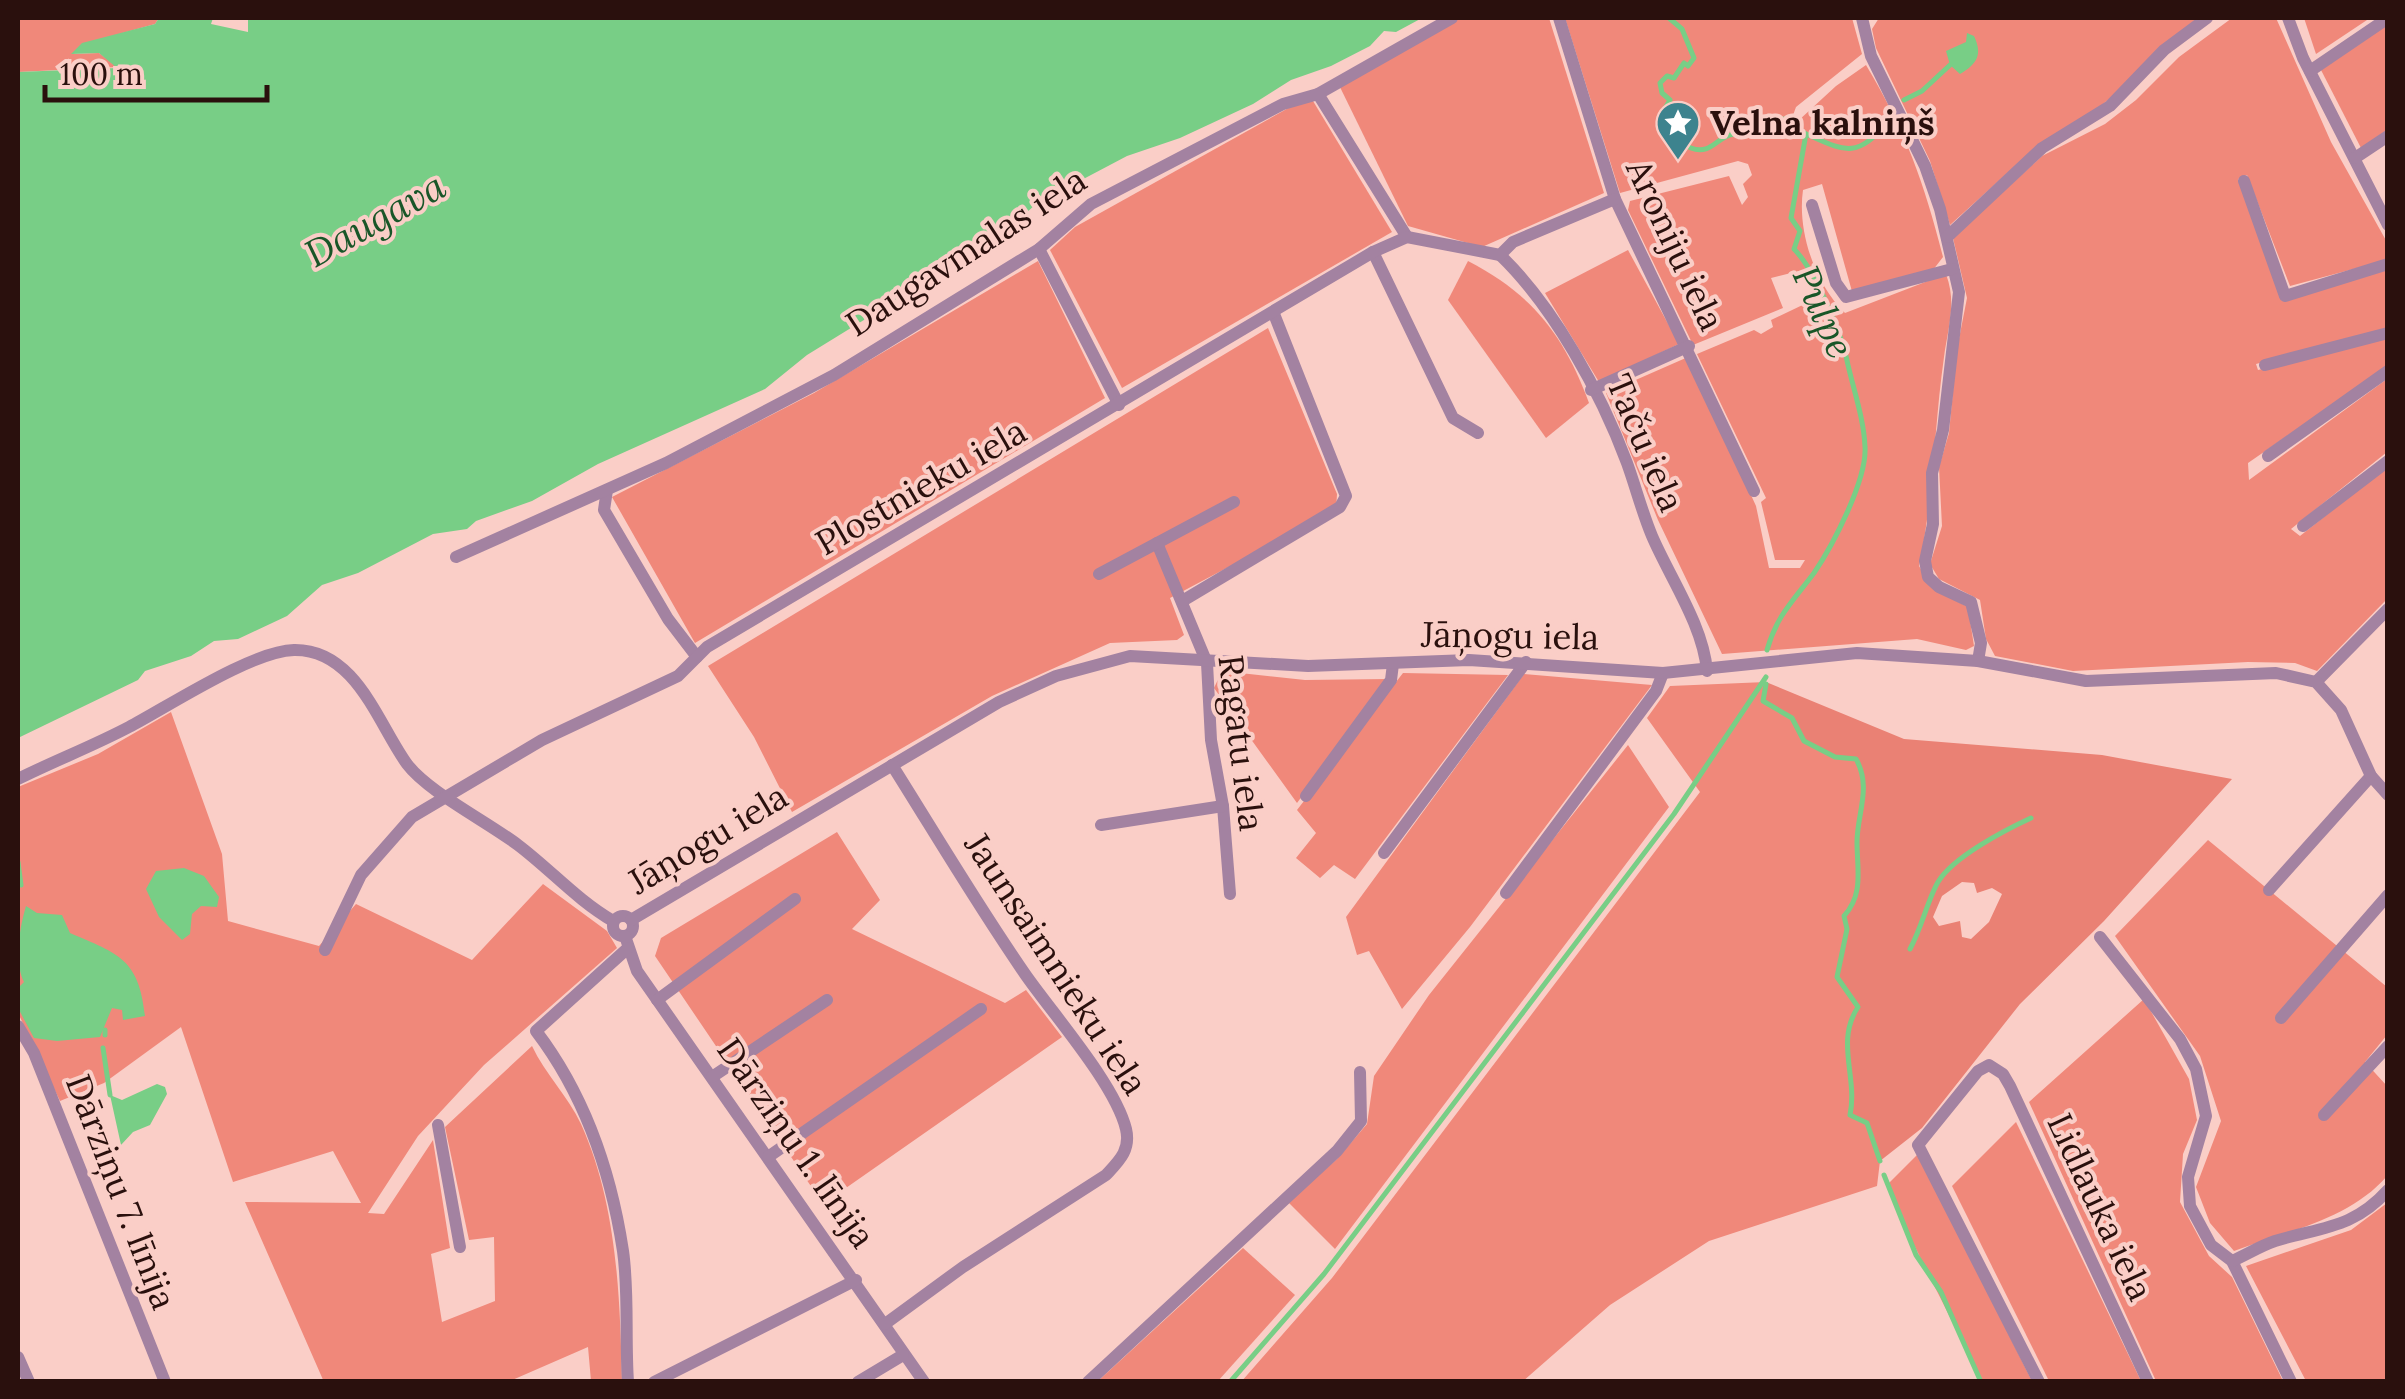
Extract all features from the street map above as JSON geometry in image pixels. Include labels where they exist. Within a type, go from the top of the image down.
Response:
[{"type":"street","name":"Daugavmalas iela","points":[[456,557],[607,490],[834,375],[1038,249],[1051,234],[1108,195],[1283,104],[1318,94],[1452,18]]},
{"type":"street","name":"Aroniju iela","points":[[1558,18],[1615,199],[1754,490]]},
{"type":"street","points":[[1862,18],[1871,56],[1925,166],[1947,236],[1959,292],[1943,430],[1932,473],[1933,524],[1925,561],[1928,578],[1971,602],[1980,643],[1978,661]]},
{"type":"street","points":[[1947,236],[2030,159],[2110,106],[2164,50],[2208,18]]},
{"type":"street","points":[[2288,18],[2310,71],[2388,226]]},
{"type":"street","points":[[2310,71],[2388,18]]},
{"type":"street","points":[[1318,94],[1407,237],[1500,255],[1514,242],[1615,199]]},
{"type":"street","points":[[2355,158],[2388,136]]},
{"type":"street","points":[[2244,182],[2285,296],[2388,264]]},
{"type":"street","points":[[1812,206],[1836,283],[1846,297],[1952,269]]},
{"type":"street","name":"Plostnieku iela","points":[[325,950],[361,875],[412,817],[445,795],[542,740],[678,676],[697,657],[797,593],[1373,252],[1407,237]]},
{"type":"street","points":[[1038,249],[1118,405]]},
{"type":"street","points":[[1373,252],[1453,418],[1478,433]]},
{"type":"street","name":"Taču iela","points":[[1500,255],[1549,310],[1626,460],[1652,534],[1702,647],[1707,671]]},
{"type":"street","points":[[1184,600],[1340,508],[1346,496],[1274,314]]},
{"type":"street","points":[[2266,365],[2388,333]]},
{"type":"street","points":[[1591,390],[1688,346]]},
{"type":"street","points":[[2268,456],[2388,370]]},
{"type":"street","points":[[2303,526],[2388,461]]},
{"type":"street","points":[[607,490],[604,510],[668,619],[697,657]]},
{"type":"street","points":[[1099,574],[1234,502]]},
{"type":"street","name":"Ragatu iela","points":[[1156,543],[1184,600],[1207,662],[1211,740],[1230,894]]},
{"type":"street","points":[[2388,610],[2316,682],[2341,710],[2371,776],[2388,794]]},
{"type":"street","name":"Jāņogu iela","points":[[18,778],[124,730],[256,660],[295,650],[326,658],[356,682],[408,766],[522,848],[586,906],[613,921],[616,934],[626,942],[632,930],[631,920]]},
{"type":"street","name":"Jāņogu iela","points":[[631,920],[999,702],[1056,676],[1130,656],[1207,662],[1526,662],[1663,673],[1707,671],[1826,654],[1916,654],[2086,681],[2276,673],[2316,682]]},
{"type":"street","points":[[1384,853],[1526,662]]},
{"type":"street","points":[[1306,796],[1391,680],[1393,664]]},
{"type":"street","points":[[1506,893],[1656,691],[1663,673]]},
{"type":"street","name":"Jaunsaimnieku iela","points":[[885,1324],[963,1267],[1106,1175],[1122,1158],[1128,1143],[1126,1125],[1072,1036],[1027,977],[892,765]]},
{"type":"street","points":[[2268,890],[2371,776]]},
{"type":"street","points":[[1102,826],[1222,806]]},
{"type":"street","points":[[2280,1018],[2388,896]]},
{"type":"street","points":[[657,1000],[794,899]]},
{"type":"street","name":"Jāņogu iela","points":[[613,921],[622,916],[631,920]]},
{"type":"street","points":[[2100,937],[2180,1040],[2196,1070],[2206,1116],[2188,1178],[2190,1206],[2211,1246],[2232,1261],[2292,1382]]},
{"type":"street","points":[[626,942],[536,1031],[556,1058],[587,1118],[606,1174],[623,1254],[628,1382]]},
{"type":"street","name":"Dārziņu 1. līnija","points":[[626,942],[657,1000],[924,1382]]},
{"type":"street","points":[[712,1077],[827,1000]]},
{"type":"street","points":[[768,1156],[980,1009]]},
{"type":"street","name":"Dārziņu 7. līnija","points":[[18,1026],[34,1053],[165,1382]]},
{"type":"street","points":[[2324,1115],[2388,1046]]},
{"type":"street","name":"Lidlauka iela","points":[[2040,1382],[1918,1145],[1978,1072],[1989,1065],[2003,1074],[2010,1086],[2148,1382]]},
{"type":"street","points":[[1088,1382],[1337,1151],[1361,1121],[1360,1072]]},
{"type":"street","points":[[438,1125],[460,1247]]},
{"type":"street","points":[[2232,1261],[2274,1242],[2330,1230],[2372,1208],[2388,1190]]},
{"type":"street","points":[[654,1382],[856,1280]]},
{"type":"street","points":[[858,1382],[903,1355]]},
{"type":"street","points":[[18,1357],[29,1382]]},
{"type":"shaded area","points":[[18,18],[159,18],[155,24],[101,39],[73,54],[99,53],[118,67],[18,72]]},
{"type":"shaded area","points":[[1457,18],[1549,18],[1604,193],[1482,247],[1408,226],[1337,81]]},
{"type":"shaded area","points":[[1565,18],[1852,18],[1862,54],[1796,107],[1792,118],[1798,121],[1866,65],[1912,158],[1943,257],[1933,270],[1853,295],[1822,184],[1803,190],[1806,239],[1817,272],[1845,313],[1946,274],[1951,316],[1919,566],[1932,588],[1968,607],[1974,646],[1966,650],[1917,639],[1722,654],[1658,520],[1606,393],[1688,357],[1756,506],[1769,568],[1800,568],[1805,560],[1775,560],[1761,502],[1766,498],[1697,354],[1754,330],[1761,334],[1773,327],[1771,320],[1813,300],[1807,269],[1771,278],[1783,308],[1693,345],[1628,210],[1630,201],[1729,176],[1742,205],[1748,197],[1743,184],[1752,175],[1748,164],[1738,161],[1620,193]]},
{"type":"shaded area","points":[[1879,18],[2200,18],[2101,106],[2024,158],[1950,225],[1930,161],[1876,48],[1872,29]]},
{"type":"shaded area","points":[[2232,18],[2276,18],[2331,142],[2388,244],[2387,260],[2290,286],[2247,175],[2238,179],[2282,301],[2387,270],[2387,329],[2256,364],[2258,370],[2387,338],[2387,367],[2248,463],[2249,480],[2387,379],[2387,452],[2291,529],[2300,536],[2387,467],[2387,599],[2317,671],[2295,663],[2248,662],[2073,671],[1995,656],[1986,639],[1980,600],[1939,579],[1930,564],[1942,526],[1939,467],[1949,433],[1957,349],[1967,298],[1953,238],[2042,156],[2105,124],[2136,100],[2179,57]]},
{"type":"shaded area","points":[[2304,18],[2370,18],[2316,54]]},
{"type":"shaded area","points":[[2387,25],[2387,130],[2361,148],[2321,70]]},
{"type":"shaded area","points":[[1310,96],[1392,232],[1122,388],[1050,250],[1075,227]]},
{"type":"shaded area","points":[[1628,250],[1679,344],[1599,382],[1545,293]]},
{"type":"shaded area","points":[[1038,261],[1105,398],[695,643],[612,497],[814,393]]},
{"type":"shaded area","points":[[1468,261],[1528,303],[1557,337],[1579,379],[1589,403],[1546,438],[1448,300]]},
{"type":"shaded area","points":[[1268,328],[1337,494],[1336,510],[1170,598],[1184,635],[1177,640],[1110,643],[992,696],[792,812],[754,737],[708,666]]},
{"type":"shaded area","points":[[1222,671],[1305,680],[1388,679],[1297,803],[1214,688]]},
{"type":"shaded area","points":[[1403,673],[1508,675],[1355,879],[1334,865],[1320,878],[1296,858],[1316,833],[1297,810]]},
{"type":"shaded area","points":[[1524,674],[1652,685],[1470,927],[1402,1009],[1369,951],[1357,955],[1346,917]]},
{"type":"shaded area","points":[[1766,682],[1763,701],[1792,718],[1804,741],[1835,757],[1856,759],[1861,769],[1857,890],[1845,916],[1847,929],[1837,977],[1858,1007],[1850,1032],[1850,1062],[1860,1121],[1867,1123],[1880,1161],[1877,1186],[1709,1241],[1610,1305],[1523,1381],[1241,1382],[1332,1278],[1700,792],[1647,718],[1670,686]]},
{"type":"shaded area","points":[[1766,682],[1904,739],[2102,755],[2232,779],[2104,921],[2020,1004],[1922,1128],[1880,1161],[1867,1123],[1850,1115],[1848,1033],[1858,1008],[1837,977],[1847,929],[1844,916],[1858,881],[1858,832],[1864,790],[1861,769],[1856,759],[1835,757],[1804,741],[1792,718],[1763,701]],"holes":[[[1962,882],[1974,883],[1977,893],[1992,888],[2002,894],[1989,922],[1971,939],[1962,937],[1960,921],[1939,926],[1933,917],[1942,896]]]},
{"type":"shaded area","points":[[171,712],[222,854],[228,921],[319,946],[356,904],[472,960],[543,884],[607,931],[617,948],[484,1065],[418,1136],[368,1213],[384,1214],[433,1140],[450,1248],[431,1254],[442,1322],[495,1301],[494,1237],[469,1240],[445,1127],[532,1046],[581,1124],[602,1186],[618,1283],[622,1381],[591,1381],[588,1347],[510,1381],[324,1382],[245,1202],[361,1203],[333,1151],[233,1182],[181,1027],[104,1083],[60,1101],[18,1013],[18,787],[98,754]]},
{"type":"shaded area","points":[[1628,745],[1669,807],[1335,1249],[1288,1202],[1337,1159],[1367,1124],[1374,1076],[1429,995]]},
{"type":"shaded area","points":[[837,832],[880,900],[852,929],[1005,1003],[1026,990],[1062,1037],[823,1204],[655,956],[661,938]]},
{"type":"shaded area","points":[[2208,840],[2387,987],[2387,1035],[2365,1062],[2387,1086],[2387,1176],[2372,1191],[2336,1214],[2234,1251],[2210,1223],[2196,1187],[2221,1121],[2200,1056],[2115,936]]},
{"type":"shaded area","points":[[2144,999],[2189,1079],[2197,1120],[2183,1154],[2180,1202],[2209,1256],[2232,1277],[2283,1381],[2156,1381],[2029,1102]]},
{"type":"shaded area","points":[[2016,1122],[2141,1381],[2049,1381],[1952,1186]]},
{"type":"shaded area","points":[[1918,1154],[2032,1381],[1981,1381],[1887,1185]]},
{"type":"shaded area","points":[[2387,1203],[2387,1381],[2306,1381],[2246,1266],[2351,1230]]},
{"type":"shaded area","points":[[1243,1248],[1295,1295],[1218,1381],[1098,1381]]},
{"type":"water","name":"Daugava","points":[[159,18],[213,18],[211,24],[248,32],[248,18],[1422,18],[1396,32],[1384,31],[1370,46],[1331,66],[1291,80],[1253,104],[1180,138],[1127,156],[1036,204],[1002,235],[807,355],[765,389],[598,464],[532,501],[476,521],[467,529],[433,534],[358,573],[322,585],[287,616],[238,639],[214,641],[191,656],[145,671],[138,680],[18,738],[18,72],[117,68],[99,53],[71,54],[82,43],[155,24]]},
{"type":"water","points":[[1967,33],[1974,36],[1978,54],[1971,67],[1960,74],[1950,65],[1946,51],[1966,42]]},
{"type":"water","points":[[184,868],[204,876],[219,897],[217,907],[201,906],[192,914],[190,934],[182,940],[159,917],[146,889],[156,871]]},
{"type":"water","points":[[26,906],[37,913],[62,915],[70,933],[124,961],[138,982],[145,1016],[123,1020],[122,1010],[112,1008],[100,1037],[57,1041],[34,1038],[18,1008],[18,988],[24,982],[19,946]]},
{"type":"water","points":[[157,1084],[165,1087],[167,1094],[150,1125],[133,1132],[121,1145],[110,1095],[122,1100]]},
{"type":"waterway","name":"Pulpe","points":[[1669,18],[1682,29],[1694,58],[1688,66],[1684,63],[1674,78],[1667,76],[1660,83],[1662,93],[1670,100],[1661,115],[1680,142],[1698,150],[1709,148],[1728,136],[1768,132],[1784,119],[1806,134],[1791,218],[1800,231],[1794,249],[1819,287],[1834,320],[1863,426],[1864,461],[1847,512],[1822,561],[1781,618],[1767,650]]},
{"type":"waterway","points":[[1904,100],[1922,91],[1950,65]]},
{"type":"waterway","points":[[1806,134],[1841,148],[1858,147],[1888,123]]},
{"type":"waterway","points":[[1230,1382],[1324,1274],[1674,814],[1766,677]]},
{"type":"waterway","points":[[1766,684],[1763,701],[1792,718],[1804,741],[1835,757],[1856,759],[1861,769],[1858,881],[1844,916],[1847,929],[1837,977],[1858,1007],[1848,1033],[1850,1115],[1867,1123],[1880,1161]]},
{"type":"waterway","points":[[1910,949],[1934,889],[1945,873],[1980,845],[2031,818]]},
{"type":"waterway","points":[[18,862],[21,885]]},
{"type":"waterway","points":[[105,1030],[105,1035]]},
{"type":"waterway","points":[[103,1048],[110,1095]]},
{"type":"waterway","points":[[1884,1175],[1916,1255],[1941,1292],[1981,1382]]},
{"type":"place","name":"Velna kalniņš","points":[[1678,161]]}]
